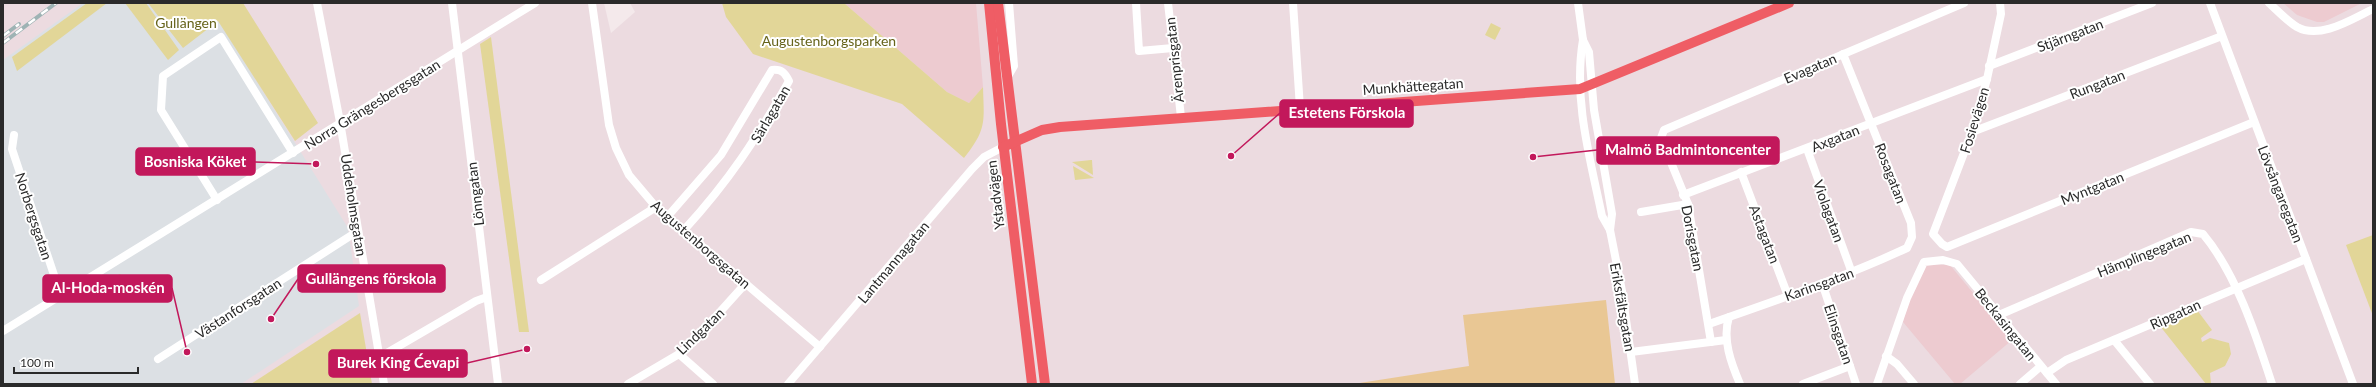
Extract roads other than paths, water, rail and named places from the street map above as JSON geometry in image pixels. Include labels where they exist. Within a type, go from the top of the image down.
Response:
[{"type":"main road","name":"Ystadvägen","points":[[990,3],[1003,146],[1032,384]]},
{"type":"main road","name":"Ystadvägen","points":[[998,3],[1045,384]]},
{"type":"main road","name":"Munkhättegatan","points":[[1003,146],[1042,130],[1060,126],[1580,89],[1789,3]]},
{"type":"street","name":"Uddeholmsgatan","points":[[317,3],[340,122],[384,384]]},
{"type":"street","name":"Lönngatan","points":[[452,3],[459,50],[498,384]]},
{"type":"street","name":"Norra Grängesbergsgatan","points":[[3,331],[293,153],[340,122],[536,3]]},
{"type":"street","name":"Augustenborgsgatan","points":[[592,3],[609,125],[616,148],[629,175],[656,207],[820,347]]},
{"type":"street","name":"Ystadvägen","points":[[1007,78],[1014,66],[1009,3]]},
{"type":"street","points":[[1136,3],[1140,50],[1173,48]]},
{"type":"street","name":"Ärenprisgatan","points":[[1168,3],[1181,117]]},
{"type":"street","points":[[1293,3],[1300,108]]},
{"type":"street","name":"Eriksfältsgatan","points":[[1578,3],[1583,40],[1580,89],[1582,112],[1602,216],[1610,230]]},
{"type":"street","name":"Evagatan","points":[[1661,138],[1664,130],[1669,127],[1964,3]]},
{"type":"street","name":"Fosievägen","points":[[1933,234],[1972,132],[1987,79],[2001,14],[2000,3]]},
{"type":"street","name":"Stjärngatan","points":[[1989,66],[2152,3]]},
{"type":"street","name":"Lövsångaregatan","points":[[2210,3],[2353,384]]},
{"type":"street","points":[[2269,3],[2294,25],[2312,31],[2323,31],[2373,11]]},
{"type":"street","points":[[217,200],[161,110],[161,87],[163,76],[221,36],[293,153]]},
{"type":"street","name":"Rungatan","points":[[1972,132],[2222,36]]},
{"type":"street","name":"Eriksfältsgatan","points":[[1583,40],[1589,52],[1594,110],[1612,214],[1610,230],[1632,352],[1635,384]]},
{"type":"street","name":"Rosagatan","points":[[1843,54],[1911,223],[1912,237],[1907,248]]},
{"type":"street","name":"Särlagatan","points":[[668,216],[721,156],[772,70],[778,69],[785,73],[789,81],[756,139],[737,168],[684,230]]},
{"type":"street","name":"Axgatan","points":[[1683,195],[1741,172],[1807,149],[1987,79]]},
{"type":"street","name":"Myntgatan","points":[[1933,234],[1942,244],[1947,247],[2254,122]]},
{"type":"street","name":"Norbergsgatan","points":[[14,135],[12,149],[61,296]]},
{"type":"street","name":"Dorisgatan","points":[[1661,138],[1683,195],[1688,204],[1712,342]]},
{"type":"street","name":"Lantmannagatan","points":[[788,384],[972,169],[984,157],[1003,146]]},
{"type":"street","name":"Violagatan","points":[[1807,149],[1852,273]]},
{"type":"street","name":"Astagatan","points":[[1741,172],[1788,296]]},
{"type":"street","points":[[1641,212],[1688,204]]},
{"type":"street","points":[[541,280],[656,207]]},
{"type":"street","name":"Västanforsgatan","points":[[158,359],[358,231]]},
{"type":"street","name":"Hämplingegatan","points":[[1999,315],[2191,232],[2203,234],[2212,245],[2235,287],[2272,384]]},
{"type":"street","name":"Karinsgatan","points":[[1709,324],[1852,273],[1907,248]]},
{"type":"street","name":"Ripgatan","points":[[2020,384],[2044,370],[2066,360],[2235,287],[2306,259]]},
{"type":"street","name":"Beckasingatan","points":[[1886,356],[1907,298],[1924,262],[1943,260],[1957,264],[2056,384]]},
{"type":"street","name":"Lindgatan","points":[[628,384],[680,354],[692,343],[746,283]]},
{"type":"street","name":"Elinsgatan","points":[[1822,283],[1856,384]]},
{"type":"street","points":[[380,358],[476,301],[487,297]]},
{"type":"street","points":[[1729,318],[1725,331],[1726,340],[1740,384]]},
{"type":"street","points":[[1632,352],[1726,340]]},
{"type":"street","points":[[2114,340],[2150,384]]},
{"type":"street","points":[[680,354],[713,384]]},
{"type":"street","points":[[1877,384],[1886,356],[1897,364],[1914,384]]},
{"type":"street","points":[[1803,384],[1850,366]]},
{"type":"railway","points":[[3,43],[56,3]]},
{"type":"railway","points":[[3,36],[19,24]]},
{"type":"place","name":"Estetens Förskola","points":[[1231,156]]},
{"type":"place","name":"Malmö Badmintoncenter","points":[[1533,157]]},
{"type":"place","name":"Bosniska Köket","points":[[316,164]]},
{"type":"place","name":"Gullängens förskola","points":[[271,319]]},
{"type":"place","name":"Burek King Ćevapi","points":[[527,349]]},
{"type":"place","name":"Al-Hoda-moskén","points":[[187,352]]},
{"type":"park label","name":"Gullängen","points":[[186,22]]},
{"type":"park label","name":"Augustenborgsparken","points":[[829,40]]}]
